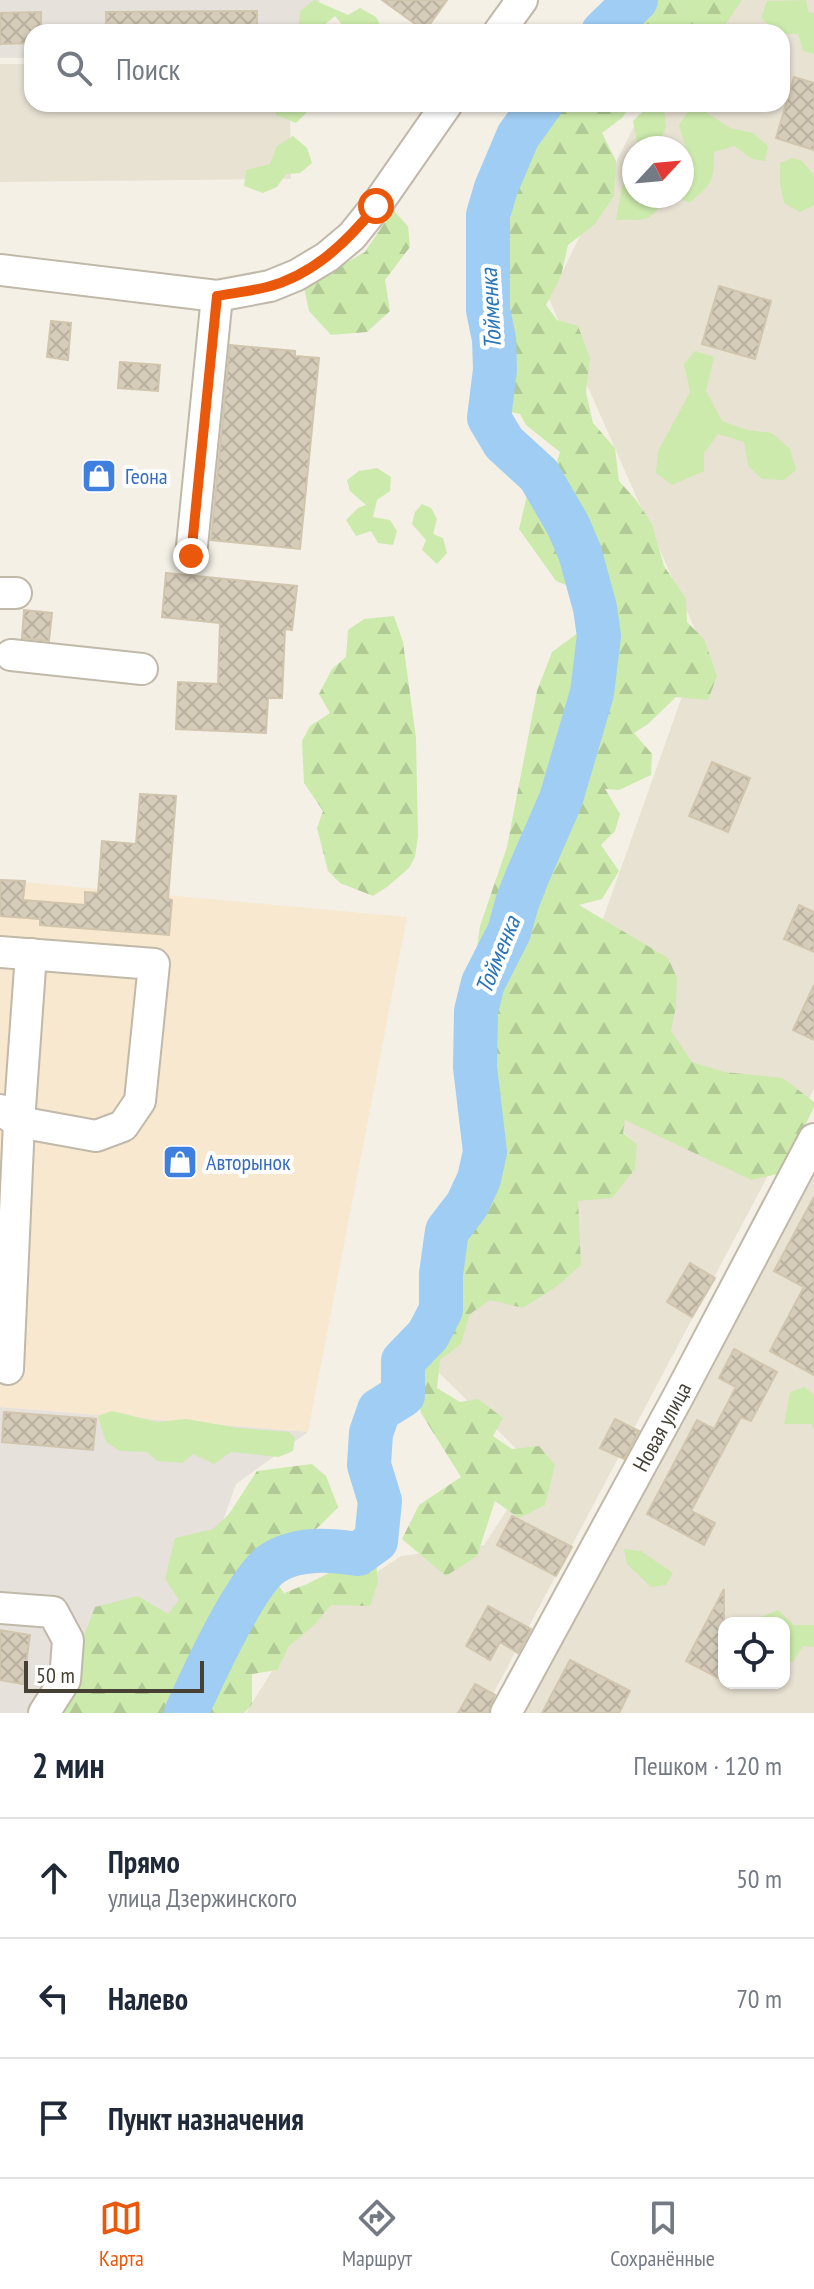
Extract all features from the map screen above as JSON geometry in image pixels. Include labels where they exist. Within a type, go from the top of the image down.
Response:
[{"type":"street","points":[[505,24],[522,0]]},
{"type":"street","points":[[0,270],[217,296],[270,286],[297,275],[327,257],[352,236],[441,112]]},
{"type":"street","points":[[191,556],[217,296]]},
{"type":"street","points":[[11,655],[142,669]]},
{"type":"street","points":[[0,952],[154,964],[140,1101],[123,1126],[96,1136],[9,1116]]},
{"type":"street","points":[[8,1369],[9,1116],[31,954]]},
{"type":"street","name":"Новая улица","points":[[506,1713],[814,1139]]},
{"type":"street","points":[[0,1608],[53,1612],[68,1640],[65,1680],[44,1713]]},
{"type":"shaded area","points":[[0,0],[320,0],[307,24],[24,24],[24,58],[0,58]]},
{"type":"shaded area","points":[[740,0],[814,0],[814,1089],[483,1713],[246,1713],[303,1621],[401,1556],[484,1545],[535,1467],[435,1369],[542,1191],[634,1142],[551,1065],[701,643],[549,299],[622,151],[622,208],[694,208],[694,136],[629,136],[644,112],[790,112],[790,24],[720,24]]},
{"type":"shaded area","points":[[0,64],[24,64],[24,112],[290,112],[291,179],[0,182]]},
{"type":"shaded area","name":"Авторынок","points":[[0,880],[407,917],[308,1432],[0,1407]]},
{"type":"shaded area","points":[[814,1151],[814,1713],[513,1713]]},
{"type":"shaded area","points":[[0,1407],[308,1432],[236,1484],[182,1636],[74,1713],[0,1713]]},
{"type":"green space","points":[[314,0],[348,15],[360,8],[376,17],[380,24],[342,24],[335,16],[325,24],[299,24],[300,11]]},
{"type":"green space","points":[[654,0],[742,0],[726,24],[624,24]]},
{"type":"green space","points":[[806,0],[808,12],[814,13],[814,54],[803,51],[798,34],[790,34],[790,24],[767,24],[761,18],[767,1]]},
{"type":"green space","points":[[275,112],[307,112],[296,123]]},
{"type":"green space","points":[[548,112],[626,112],[602,133],[616,161],[614,196],[595,224],[568,245],[561,276],[546,305],[557,320],[578,326],[590,358],[586,392],[593,423],[615,448],[619,481],[652,524],[664,566],[686,599],[687,622],[704,639],[717,676],[708,700],[676,697],[634,733],[652,754],[651,775],[619,790],[605,789],[620,814],[615,831],[601,845],[619,871],[602,899],[579,905],[668,958],[677,978],[671,1031],[692,1062],[724,1072],[783,1078],[814,1102],[814,1107],[782,1173],[751,1180],[625,1120],[623,1133],[637,1144],[635,1169],[612,1198],[578,1201],[581,1265],[556,1287],[523,1308],[490,1300],[470,1314],[461,1344],[440,1360],[437,1388],[460,1402],[478,1399],[503,1418],[493,1436],[512,1449],[539,1446],[555,1465],[545,1505],[519,1518],[495,1501],[477,1556],[446,1576],[402,1539],[419,1505],[461,1477],[421,1413],[414,1369],[428,1335],[436,1300],[457,1286],[454,1254],[462,1220],[488,1191],[497,1026],[495,981],[475,961],[480,926],[507,847],[537,691],[552,652],[586,627],[588,615],[584,602],[566,585],[556,581],[519,529],[531,479],[554,473],[560,452],[526,425],[520,414],[507,411],[494,389],[499,362],[488,300],[491,269],[503,247],[528,145]]},
{"type":"green space","points":[[642,112],[664,112],[666,127],[663,136],[636,136],[633,121]]},
{"type":"green space","points":[[688,112],[706,112],[730,128],[753,133],[768,146],[765,161],[752,159],[734,146],[714,152],[710,181],[694,199],[694,136],[682,136],[679,125]]},
{"type":"green space","points":[[293,136],[307,148],[312,163],[300,173],[286,174],[277,187],[263,193],[244,186],[246,170],[270,164],[277,146]]},
{"type":"green space","points":[[792,158],[802,161],[814,175],[814,205],[800,212],[784,203],[780,184],[780,163]]},
{"type":"green space","points":[[622,187],[622,208],[658,208],[651,216],[641,220],[616,220]]},
{"type":"green space","points":[[393,210],[408,226],[410,247],[385,280],[390,311],[367,332],[331,335],[309,311],[304,287],[365,252]]},
{"type":"green space","points":[[695,351],[714,357],[706,391],[722,421],[747,430],[772,433],[790,449],[796,470],[784,480],[762,479],[748,466],[744,442],[718,434],[704,453],[704,471],[672,485],[656,473],[658,451],[690,392],[684,364]]},
{"type":"green space","points":[[377,468],[391,477],[390,491],[377,500],[373,517],[390,520],[397,531],[393,545],[378,543],[371,531],[356,536],[346,520],[366,505],[350,491],[347,480],[359,471]]},
{"type":"green space","points":[[422,504],[431,508],[437,519],[433,534],[443,538],[447,553],[437,564],[422,550],[426,540],[412,524],[415,512]]},
{"type":"green space","points":[[394,616],[403,642],[416,738],[418,836],[415,857],[409,868],[373,896],[340,883],[328,871],[317,828],[323,811],[304,783],[302,741],[310,726],[330,713],[319,694],[332,669],[346,657],[348,630],[364,619]]},
{"type":"green space","points":[[804,1387],[814,1395],[814,1429],[811,1424],[784,1424],[790,1392]]},
{"type":"green space","points":[[112,1411],[157,1422],[186,1419],[289,1432],[295,1438],[293,1451],[279,1457],[231,1452],[214,1464],[193,1454],[182,1463],[157,1461],[147,1452],[120,1451],[106,1442],[98,1416]]},
{"type":"green space","points":[[312,1464],[326,1476],[338,1507],[315,1530],[276,1559],[273,1573],[276,1582],[284,1593],[349,1563],[376,1561],[378,1582],[370,1606],[331,1605],[313,1626],[289,1646],[277,1670],[252,1674],[252,1704],[244,1713],[189,1713],[188,1699],[178,1713],[59,1713],[75,1658],[95,1607],[138,1596],[168,1614],[179,1600],[165,1579],[175,1538],[213,1529],[229,1514],[257,1471]]},
{"type":"green space","points":[[624,1549],[641,1551],[673,1573],[666,1585],[651,1587],[627,1564]]},
{"type":"green space","points":[[778,1610],[785,1617],[760,1617]]},
{"type":"green space","points":[[790,1621],[794,1625],[814,1625],[814,1647],[803,1646],[790,1662]]},
{"type":"building","points":[[382,0],[447,0],[430,24],[415,24]]},
{"type":"building","points":[[257,11],[257,24],[106,24],[106,12]]},
{"type":"building","points":[[41,12],[41,24],[24,24],[24,43],[0,44],[0,13]]},
{"type":"building","points":[[794,77],[814,83],[814,150],[776,138],[784,112],[790,112],[790,91]]},
{"type":"building","points":[[719,286],[771,301],[755,359],[702,344]]},
{"type":"building","points":[[51,321],[71,323],[68,360],[47,357]]},
{"type":"building","points":[[230,345],[295,351],[295,356],[319,358],[300,549],[211,540]]},
{"type":"building","points":[[120,362],[160,365],[158,391],[118,388]]},
{"type":"building","points":[[166,573],[297,586],[292,630],[285,629],[282,698],[268,698],[266,733],[176,729],[178,682],[218,684],[220,623],[162,617]]},
{"type":"building","points":[[24,610],[52,613],[49,641],[22,638]]},
{"type":"building","points":[[712,762],[750,778],[728,832],[689,816]]},
{"type":"building","points":[[140,794],[176,796],[168,899],[172,900],[169,935],[40,925],[40,919],[0,916],[0,880],[25,881],[23,900],[85,905],[85,892],[98,893],[102,841],[136,844]]},
{"type":"building","points":[[799,905],[814,912],[814,952],[784,939]]},
{"type":"building","points":[[814,985],[814,1040],[793,1030]]},
{"type":"building","points":[[814,1197],[814,1375],[770,1351],[804,1287],[774,1271]]},
{"type":"building","points":[[690,1263],[715,1278],[692,1317],[667,1302]]},
{"type":"building","points":[[734,1349],[777,1372],[751,1421],[741,1417],[691,1511],[715,1523],[704,1545],[647,1514],[697,1420],[714,1429],[736,1387],[719,1378]]},
{"type":"building","points":[[4,1412],[96,1419],[93,1450],[2,1442]]},
{"type":"building","points":[[615,1419],[639,1431],[624,1459],[600,1448]]},
{"type":"building","points":[[512,1516],[572,1547],[556,1576],[497,1545]]},
{"type":"building","points":[[724,1589],[724,1617],[718,1617],[718,1678],[686,1661]]},
{"type":"building","points":[[488,1606],[531,1629],[518,1653],[500,1642],[490,1660],[466,1646]]},
{"type":"building","points":[[0,1630],[30,1635],[23,1684],[0,1680]]},
{"type":"building","points":[[570,1660],[630,1691],[619,1713],[542,1713]]},
{"type":"building","points":[[475,1684],[495,1695],[488,1713],[458,1713]]},
{"type":"waterway","name":"Тойменка","points":[[611,24],[636,0]]},
{"type":"waterway","name":"Тойменка","points":[[186,1713],[250,1589],[273,1563],[303,1552],[358,1554],[376,1541],[380,1501],[369,1465],[371,1433],[379,1410],[403,1395],[403,1361],[428,1335],[441,1310],[441,1274],[447,1231],[467,1205],[479,1179],[485,1152],[475,1067],[476,1011],[483,983],[509,932],[527,877],[561,799],[592,693],[599,636],[580,553],[568,525],[539,475],[504,443],[489,418],[495,370],[494,339],[488,310],[488,215],[518,136],[535,112]]},
{"type":"place","name":"Геона","points":[[99,476]]},
{"type":"place","name":"Авторынок","points":[[180,1162]]},
{"type":"route","points":[[191,556],[217,296],[270,286],[297,275],[327,257],[352,236],[376,206]]}]
